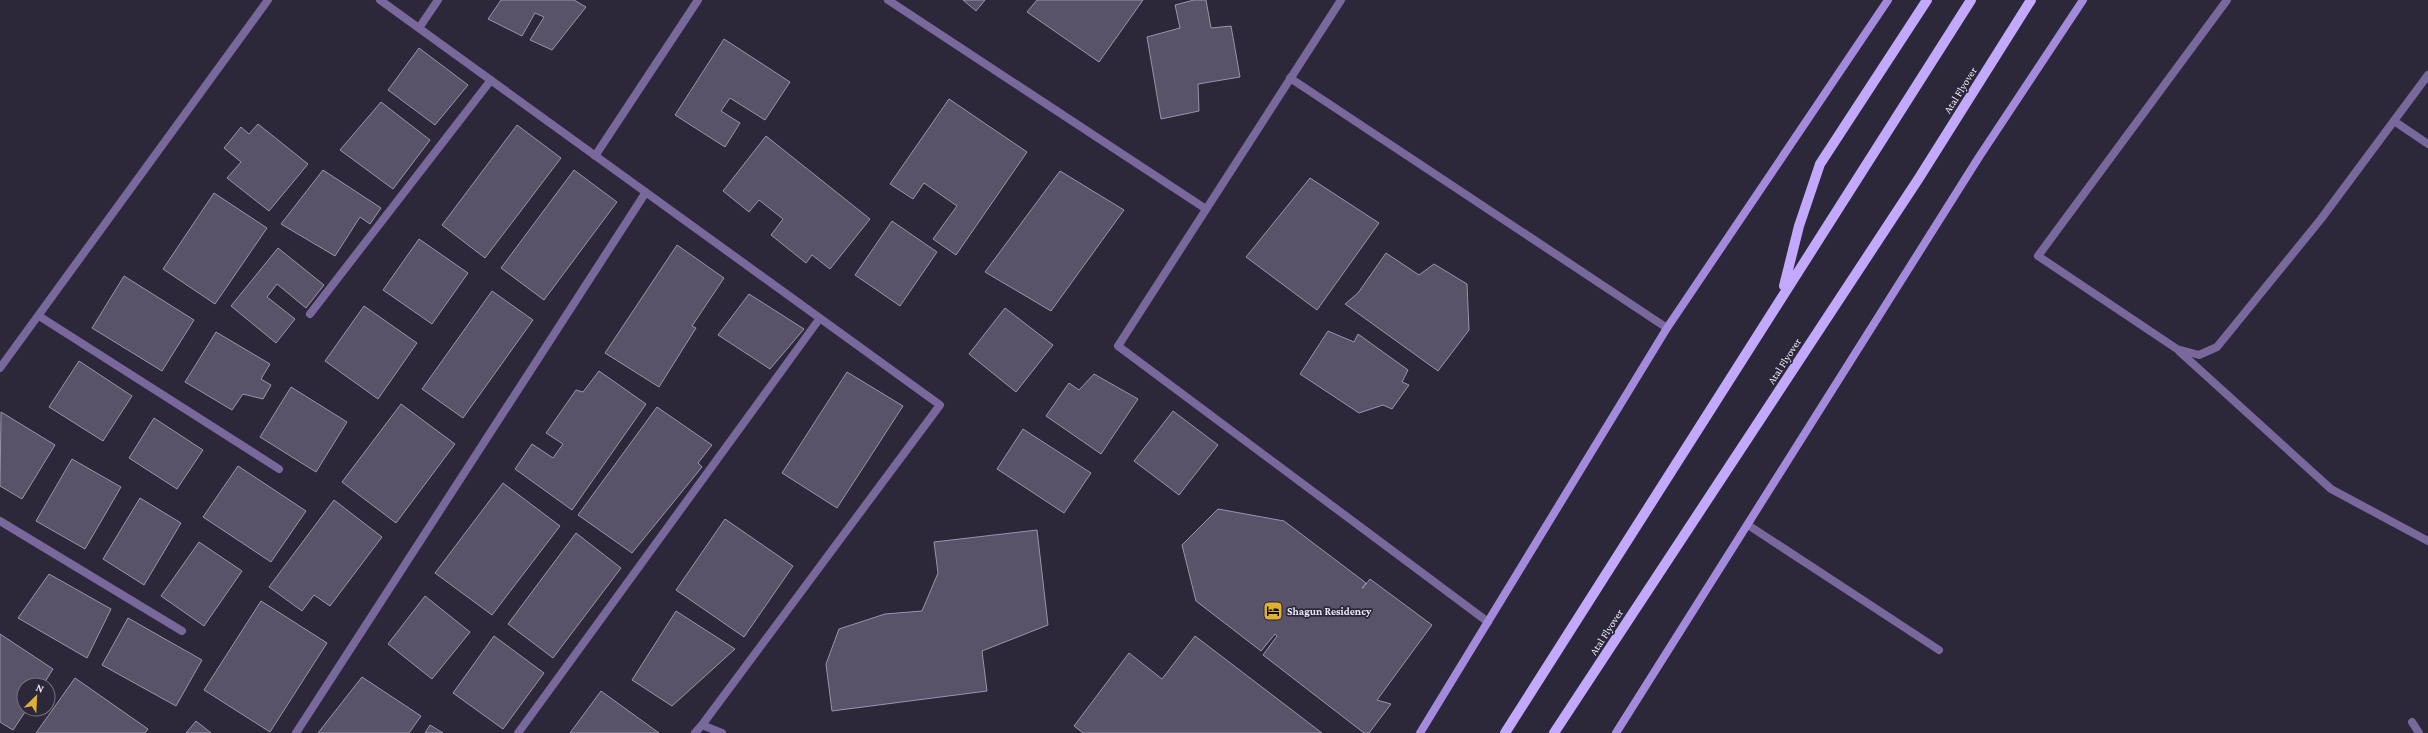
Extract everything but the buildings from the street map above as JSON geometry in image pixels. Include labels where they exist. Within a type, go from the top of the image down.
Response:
[{"type":"main road","points":[[1781,296],[1799,226],[1820,164],[1927,0]]},
{"type":"main road","points":[[1505,733],[1781,296],[1971,0]]},
{"type":"main road","name":"Atal Flyover","points":[[1554,733],[1919,178],[2031,0]]},
{"type":"street","points":[[0,368],[40,316],[268,0]]},
{"type":"street","points":[[380,0],[940,405],[695,733]]},
{"type":"street","points":[[419,28],[438,0]]},
{"type":"street","points":[[595,156],[698,0]]},
{"type":"street","points":[[888,0],[1206,209]]},
{"type":"street","points":[[1340,0],[1118,346],[1488,622]]},
{"type":"street","points":[[1420,733],[1667,328],[1888,0]]},
{"type":"street","points":[[1616,733],[1979,157],[2083,0]]},
{"type":"street","points":[[2227,0],[2038,256],[2177,349],[2331,489],[2428,541]]},
{"type":"street","points":[[2177,349],[2199,355],[2217,347],[2321,219],[2428,75]]},
{"type":"street","points":[[1290,78],[1667,328]]},
{"type":"street","points":[[310,314],[491,80]]},
{"type":"street","points":[[2394,121],[2428,144]]},
{"type":"street","points":[[296,733],[646,192]]},
{"type":"street","points":[[40,316],[279,469]]},
{"type":"street","points":[[518,733],[820,318]]},
{"type":"street","points":[[0,521],[182,631]]},
{"type":"street","points":[[1748,525],[1938,650]]},
{"type":"street","points":[[2412,722],[2419,733]]},
{"type":"street","points":[[702,725],[722,733]]},
{"type":"place","name":"Shagun Residency","points":[[1273,611]]}]
